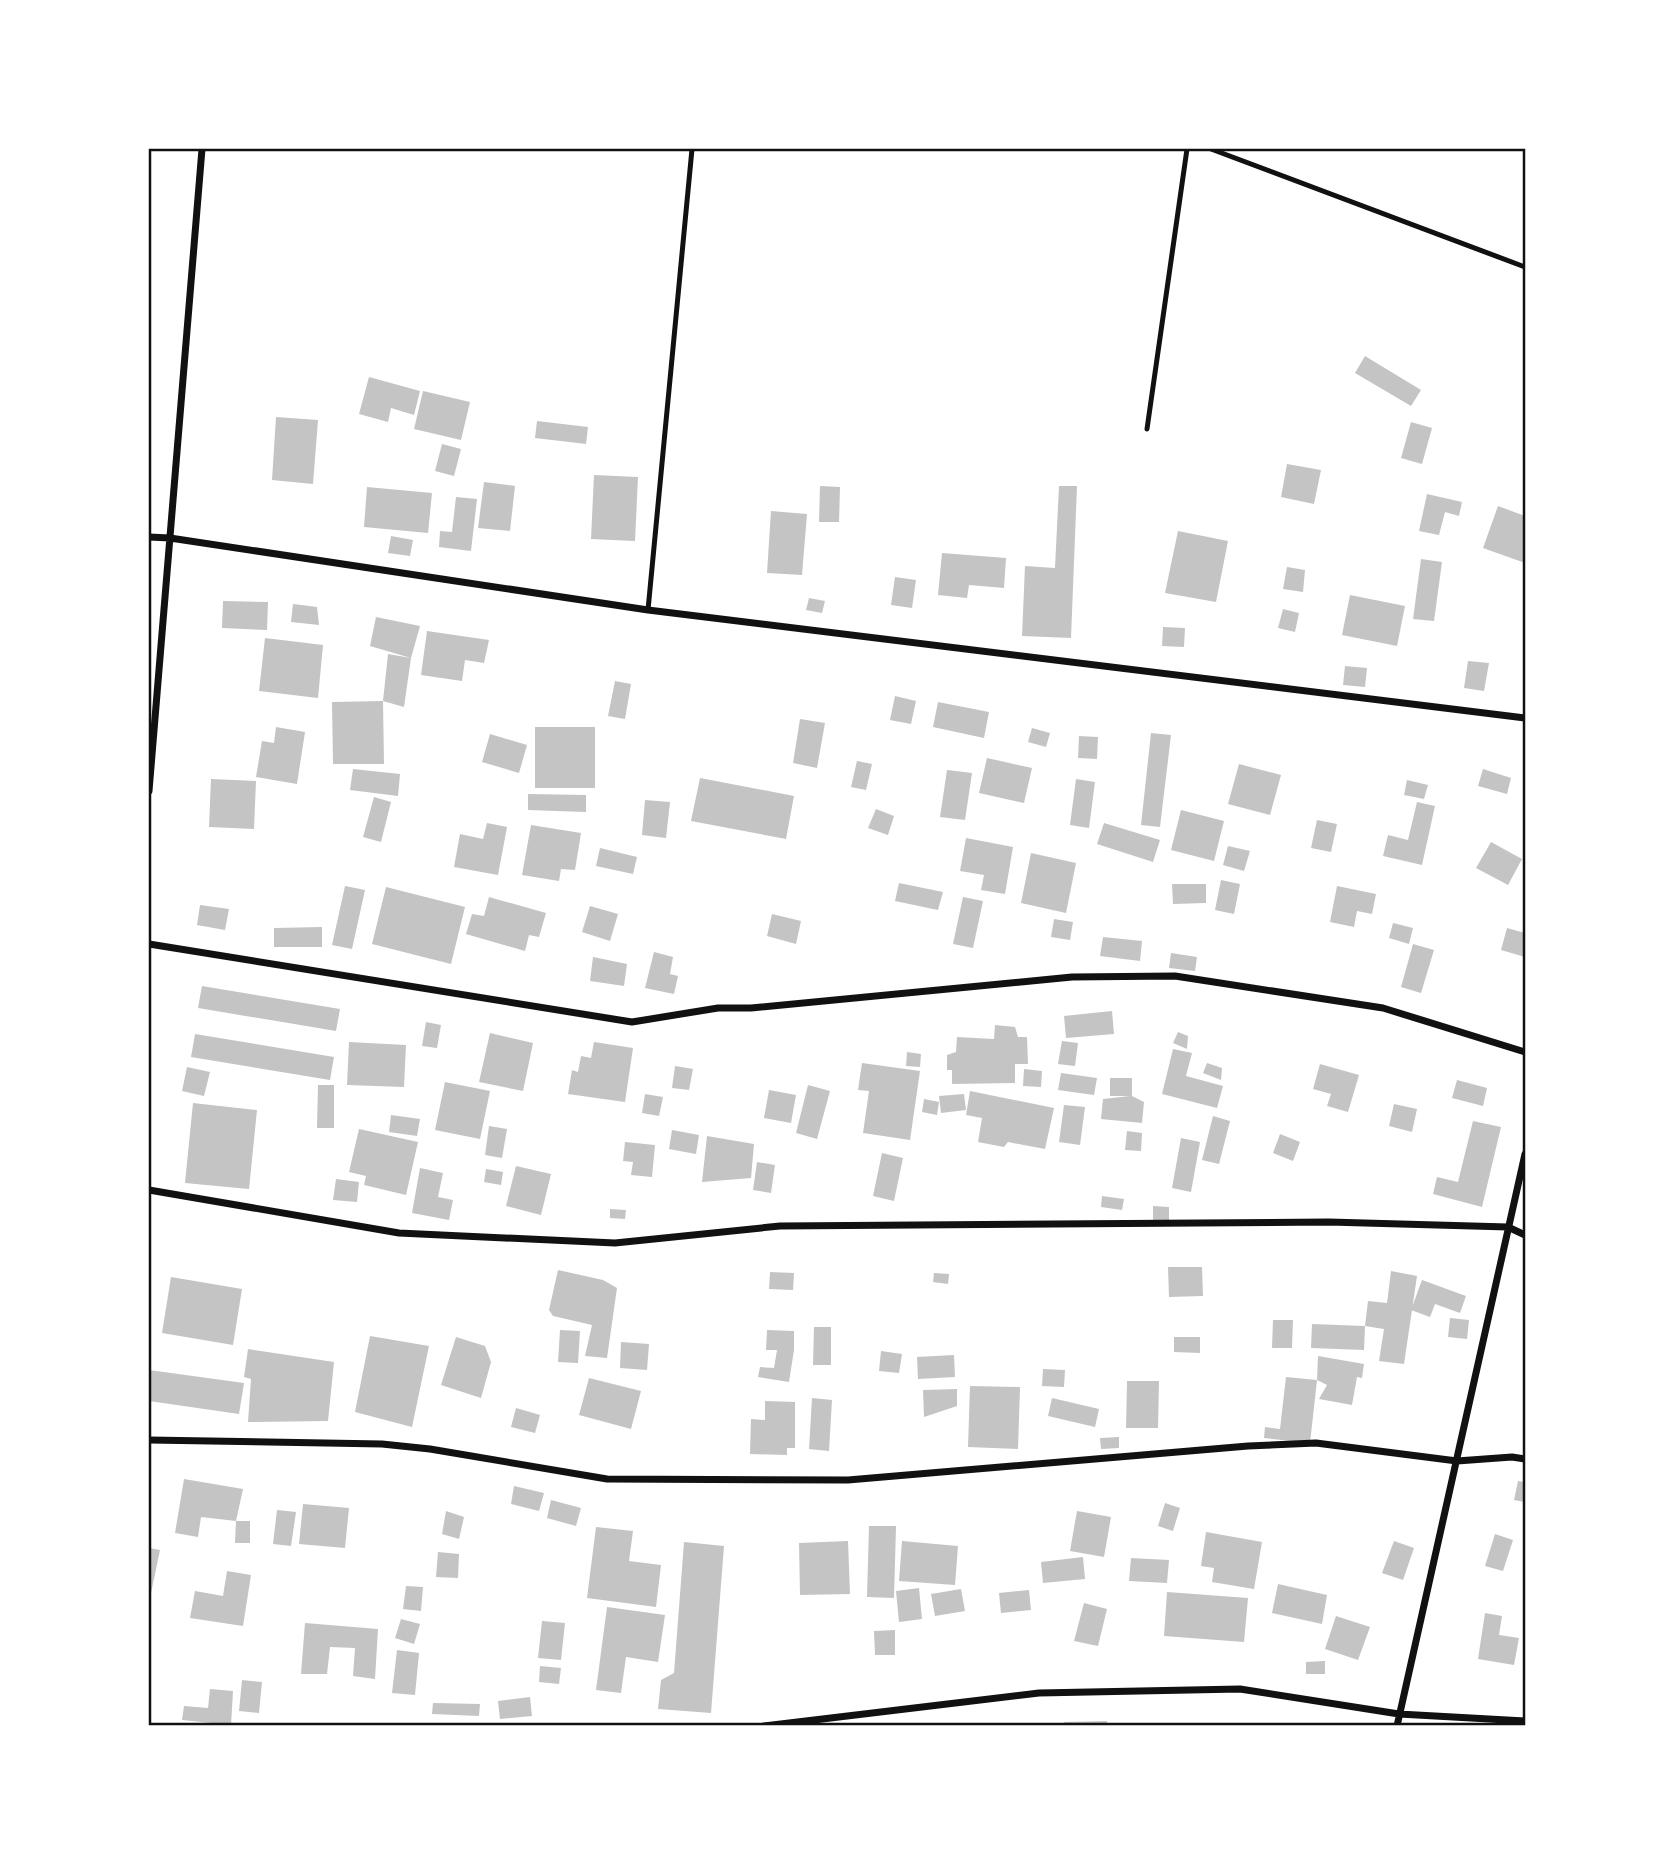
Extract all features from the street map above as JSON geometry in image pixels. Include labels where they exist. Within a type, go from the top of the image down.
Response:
[{"type":"street","points":[[149,791],[202,149]]},
{"type":"street","points":[[149,537],[648,611],[1525,718]]},
{"type":"street","points":[[149,944],[632,1022],[718,1007],[751,1009],[1072,977],[1175,976],[1382,1008],[1525,1052]]},
{"type":"street","points":[[1397,1726],[1525,1154]]},
{"type":"street","points":[[149,1189],[399,1233],[615,1243],[780,1226],[1329,1222],[1508,1227],[1525,1235]]},
{"type":"street","points":[[149,1440],[382,1444],[430,1449],[607,1479],[848,1480],[1234,1447],[1317,1443],[1457,1461],[1512,1457],[1525,1459]]},
{"type":"street","points":[[764,1726],[1052,1692],[1240,1689],[1399,1714],[1525,1721]]},
{"type":"lane","points":[[648,611],[692,149]]},
{"type":"lane","points":[[1147,429],[1187,149]]},
{"type":"lane","points":[[1211,149],[1525,267]]},
{"type":"building","points":[[1365,356],[1421,390],[1411,406],[1355,373]]},
{"type":"building","points":[[369,377],[420,391],[414,415],[391,408],[388,422],[359,414]]},
{"type":"building","points":[[423,391],[470,402],[461,440],[414,429]]},
{"type":"building","points":[[276,417],[318,420],[313,484],[272,480]]},
{"type":"building","points":[[537,421],[588,427],[586,444],[535,438]]},
{"type":"building","points":[[1411,422],[1432,428],[1422,464],[1401,458]]},
{"type":"building","points":[[442,444],[461,449],[454,476],[435,471]]},
{"type":"building","points":[[1287,464],[1321,470],[1314,504],[1281,497]]},
{"type":"building","points":[[594,475],[638,477],[635,541],[591,539]]},
{"type":"building","points":[[484,482],[515,486],[510,531],[478,528]]},
{"type":"building","points":[[820,486],[840,487],[839,522],[819,522]]},
{"type":"building","points":[[1059,486],[1077,486],[1071,638],[1022,636],[1025,566],[1055,568]]},
{"type":"building","points":[[367,487],[432,493],[428,533],[364,527]]},
{"type":"building","points":[[1427,494],[1462,502],[1459,516],[1445,512],[1439,535],[1419,531]]},
{"type":"building","points":[[456,497],[477,499],[471,551],[439,547],[440,531],[452,532]]},
{"type":"building","points":[[1498,506],[1525,516],[1525,563],[1483,548]]},
{"type":"building","points":[[771,511],[807,514],[802,575],[767,573]]},
{"type":"building","points":[[1178,531],[1228,541],[1216,602],[1165,593]]},
{"type":"building","points":[[391,536],[413,540],[410,556],[388,553]]},
{"type":"building","points":[[942,553],[1006,558],[1004,588],[969,585],[967,598],[938,595]]},
{"type":"building","points":[[1421,559],[1442,562],[1434,621],[1413,619]]},
{"type":"building","points":[[1287,567],[1305,570],[1303,592],[1283,589]]},
{"type":"building","points":[[895,577],[916,580],[912,608],[891,605]]},
{"type":"building","points":[[1350,595],[1405,606],[1397,646],[1342,635]]},
{"type":"building","points":[[809,598],[825,601],[822,613],[806,610]]},
{"type":"building","points":[[223,601],[268,602],[267,630],[222,628]]},
{"type":"building","points":[[293,604],[317,607],[319,625],[291,622]]},
{"type":"building","points":[[1283,609],[1299,613],[1295,632],[1278,628]]},
{"type":"building","points":[[376,617],[420,626],[411,658],[370,646]]},
{"type":"building","points":[[1163,627],[1185,628],[1184,647],[1162,646]]},
{"type":"building","points":[[427,631],[489,640],[484,663],[465,660],[462,681],[421,675]]},
{"type":"building","points":[[265,638],[323,645],[318,698],[259,691]]},
{"type":"building","points":[[388,654],[411,658],[404,707],[383,701]]},
{"type":"building","points":[[1468,661],[1489,663],[1484,691],[1464,688]]},
{"type":"building","points":[[1345,666],[1367,668],[1365,687],[1343,685]]},
{"type":"building","points":[[615,681],[631,684],[625,719],[608,716]]},
{"type":"building","points":[[895,696],[916,701],[911,724],[890,720]]},
{"type":"building","points":[[383,701],[384,764],[333,764],[332,702]]},
{"type":"building","points":[[938,702],[989,712],[984,738],[933,727]]},
{"type":"building","points":[[800,719],[825,723],[817,768],[793,763]]},
{"type":"building","points":[[276,727],[305,732],[297,784],[256,777],[262,741],[274,743]]},
{"type":"building","points":[[535,727],[595,727],[595,788],[535,788]]},
{"type":"building","points":[[1032,728],[1050,733],[1046,747],[1028,742]]},
{"type":"building","points":[[1151,733],[1171,735],[1160,827],[1141,825]]},
{"type":"building","points":[[490,734],[527,745],[519,773],[482,762]]},
{"type":"building","points":[[1079,736],[1098,737],[1097,759],[1078,758]]},
{"type":"building","points":[[987,758],[1032,768],[1024,803],[979,793]]},
{"type":"building","points":[[857,761],[872,764],[866,790],[851,787]]},
{"type":"building","points":[[1239,764],[1281,775],[1270,815],[1228,804]]},
{"type":"building","points":[[353,769],[400,774],[398,796],[350,790]]},
{"type":"building","points":[[1483,769],[1511,778],[1507,794],[1478,786]]},
{"type":"building","points":[[947,770],[972,773],[965,820],[940,817]]},
{"type":"building","points":[[700,778],[794,796],[786,839],[691,821]]},
{"type":"building","points":[[211,779],[256,781],[254,829],[209,827]]},
{"type":"building","points":[[1076,779],[1095,782],[1089,828],[1070,825]]},
{"type":"building","points":[[1407,780],[1428,785],[1424,799],[1404,795]]},
{"type":"building","points":[[528,794],[586,795],[586,812],[528,810]]},
{"type":"building","points":[[374,797],[391,802],[381,842],[363,837]]},
{"type":"building","points":[[645,800],[670,802],[666,838],[642,835]]},
{"type":"building","points":[[1417,802],[1435,806],[1422,865],[1383,856],[1388,835],[1408,840]]},
{"type":"building","points":[[876,809],[894,816],[888,835],[868,828]]},
{"type":"building","points":[[1181,810],[1224,821],[1214,861],[1171,850]]},
{"type":"building","points":[[1317,820],[1337,824],[1331,852],[1311,848]]},
{"type":"building","points":[[487,823],[507,827],[498,875],[454,867],[460,834],[483,839]]},
{"type":"building","points":[[1104,823],[1160,840],[1153,862],[1097,844]]},
{"type":"building","points":[[531,825],[581,833],[575,870],[561,869],[559,881],[522,875]]},
{"type":"building","points":[[966,838],[1013,847],[1005,894],[981,890],[984,875],[960,871]]},
{"type":"building","points":[[1491,842],[1522,859],[1508,885],[1476,868]]},
{"type":"building","points":[[1228,846],[1250,851],[1244,871],[1223,865]]},
{"type":"building","points":[[600,848],[637,857],[633,874],[596,866]]},
{"type":"building","points":[[1031,853],[1076,863],[1066,913],[1021,903]]},
{"type":"building","points":[[1221,880],[1240,884],[1234,914],[1215,910]]},
{"type":"building","points":[[899,883],[943,892],[938,910],[895,901]]},
{"type":"building","points":[[1172,884],[1206,884],[1206,903],[1173,904]]},
{"type":"building","points":[[345,886],[365,890],[352,949],[332,945]]},
{"type":"building","points":[[1337,886],[1376,894],[1372,914],[1357,911],[1354,927],[1330,922]]},
{"type":"building","points":[[386,887],[465,907],[451,964],[372,944]]},
{"type":"building","points":[[489,897],[546,913],[539,937],[529,935],[525,951],[466,934],[472,914],[484,916]]},
{"type":"building","points":[[963,897],[983,901],[973,948],[953,944]]},
{"type":"building","points":[[200,905],[229,909],[225,930],[197,925]]},
{"type":"building","points":[[590,906],[618,914],[610,941],[582,932]]},
{"type":"building","points":[[772,914],[801,921],[796,944],[767,936]]},
{"type":"building","points":[[1054,919],[1073,922],[1070,940],[1051,937]]},
{"type":"building","points":[[1393,923],[1413,928],[1409,944],[1389,938]]},
{"type":"building","points":[[322,927],[322,947],[274,947],[274,928]]},
{"type":"building","points":[[1507,928],[1525,933],[1525,957],[1501,950]]},
{"type":"building","points":[[1103,937],[1142,941],[1140,961],[1100,956]]},
{"type":"building","points":[[1413,944],[1434,950],[1421,993],[1401,987]]},
{"type":"building","points":[[654,952],[673,957],[670,974],[678,976],[674,994],[645,988]]},
{"type":"building","points":[[1171,953],[1197,957],[1195,971],[1169,968]]},
{"type":"building","points":[[593,957],[627,964],[624,986],[590,981]]},
{"type":"building","points":[[202,986],[340,1009],[336,1031],[198,1008]]},
{"type":"building","points":[[1112,1011],[1114,1034],[1066,1038],[1064,1016]]},
{"type":"building","points":[[426,1022],[441,1025],[437,1048],[422,1046]]},
{"type":"building","points":[[995,1025],[1015,1027],[1018,1037],[1027,1037],[1028,1064],[1015,1064],[1015,1083],[952,1084],[952,1070],[947,1070],[947,1055],[956,1052],[957,1037],[994,1039]]},
{"type":"building","points":[[1178,1032],[1188,1036],[1187,1049],[1173,1043]]},
{"type":"building","points":[[490,1033],[533,1043],[523,1091],[479,1082]]},
{"type":"building","points":[[195,1034],[334,1057],[330,1080],[191,1057]]},
{"type":"building","points":[[1062,1041],[1078,1043],[1075,1066],[1058,1064]]},
{"type":"building","points":[[349,1042],[406,1045],[404,1087],[347,1085]]},
{"type":"building","points":[[594,1042],[633,1048],[625,1102],[568,1094],[572,1070],[578,1072],[581,1056],[591,1058]]},
{"type":"building","points":[[1173,1049],[1192,1053],[1186,1076],[1223,1086],[1217,1108],[1162,1094]]},
{"type":"building","points":[[907,1052],[921,1054],[920,1067],[906,1066]]},
{"type":"building","points":[[862,1063],[920,1071],[910,1140],[863,1133],[869,1091],[858,1090]]},
{"type":"building","points":[[1207,1063],[1222,1068],[1221,1080],[1203,1073]]},
{"type":"building","points":[[1320,1064],[1359,1075],[1348,1112],[1327,1106],[1331,1094],[1313,1089]]},
{"type":"building","points":[[675,1066],[693,1069],[689,1090],[672,1088]]},
{"type":"building","points":[[187,1067],[210,1072],[204,1096],[182,1091]]},
{"type":"building","points":[[1024,1069],[1042,1071],[1041,1087],[1023,1086]]},
{"type":"building","points":[[1061,1073],[1097,1078],[1094,1095],[1058,1090]]},
{"type":"building","points":[[1110,1078],[1132,1078],[1132,1096],[1144,1102],[1142,1123],[1101,1119],[1103,1099],[1130,1096],[1110,1096]]},
{"type":"building","points":[[1457,1080],[1487,1088],[1483,1106],[1452,1098]]},
{"type":"building","points":[[445,1082],[490,1091],[480,1139],[435,1130]]},
{"type":"building","points":[[318,1085],[334,1085],[334,1128],[317,1128]]},
{"type":"building","points":[[808,1085],[830,1091],[817,1139],[796,1133]]},
{"type":"building","points":[[769,1090],[796,1095],[791,1123],[764,1118]]},
{"type":"building","points":[[970,1091],[1054,1108],[1045,1149],[1008,1142],[1004,1147],[978,1142],[982,1118],[966,1115]]},
{"type":"building","points":[[645,1094],[663,1097],[659,1116],[642,1113]]},
{"type":"building","points":[[964,1094],[966,1110],[941,1113],[939,1096]]},
{"type":"building","points":[[924,1099],[939,1102],[937,1115],[922,1112]]},
{"type":"building","points":[[193,1103],[257,1110],[249,1189],[185,1183]]},
{"type":"building","points":[[1394,1104],[1417,1109],[1412,1132],[1389,1126]]},
{"type":"building","points":[[1064,1105],[1085,1107],[1080,1145],[1059,1142]]},
{"type":"building","points":[[391,1115],[420,1119],[417,1136],[389,1132]]},
{"type":"building","points":[[1213,1116],[1230,1121],[1219,1164],[1202,1160]]},
{"type":"building","points":[[1473,1121],[1501,1127],[1482,1207],[1433,1194],[1437,1177],[1458,1182]]},
{"type":"building","points":[[489,1126],[507,1129],[502,1158],[485,1155]]},
{"type":"building","points":[[359,1129],[418,1142],[406,1195],[364,1185],[366,1176],[349,1172]]},
{"type":"building","points":[[672,1130],[699,1135],[696,1154],[669,1149]]},
{"type":"building","points":[[1127,1131],[1142,1133],[1141,1151],[1125,1150]]},
{"type":"building","points":[[1280,1134],[1300,1142],[1293,1161],[1273,1153]]},
{"type":"building","points":[[707,1136],[754,1144],[751,1178],[702,1182]]},
{"type":"building","points":[[1181,1138],[1200,1142],[1191,1192],[1172,1188]]},
{"type":"building","points":[[625,1142],[655,1145],[652,1177],[631,1175],[633,1162],[623,1161]]},
{"type":"building","points":[[882,1153],[903,1158],[894,1201],[873,1196]]},
{"type":"building","points":[[757,1162],[775,1165],[771,1193],[753,1190]]},
{"type":"building","points":[[516,1166],[551,1174],[541,1215],[506,1206]]},
{"type":"building","points":[[420,1168],[443,1173],[438,1197],[453,1200],[449,1220],[412,1213]]},
{"type":"building","points":[[486,1169],[503,1172],[501,1185],[484,1182]]},
{"type":"building","points":[[336,1179],[359,1182],[357,1202],[333,1200]]},
{"type":"building","points":[[1102,1196],[1124,1199],[1122,1210],[1101,1207]]},
{"type":"building","points":[[1153,1206],[1169,1207],[1169,1220],[1153,1220]]},
{"type":"building","points":[[610,1209],[626,1210],[625,1219],[610,1218]]},
{"type":"building","points":[[1168,1267],[1202,1267],[1203,1296],[1169,1297]]},
{"type":"building","points":[[558,1270],[603,1280],[617,1288],[607,1358],[585,1356],[592,1325],[553,1316],[549,1310]]},
{"type":"building","points":[[1391,1271],[1417,1276],[1404,1364],[1379,1361],[1384,1329],[1365,1326],[1368,1301],[1387,1303]]},
{"type":"building","points":[[770,1272],[794,1273],[793,1290],[769,1289]]},
{"type":"building","points":[[934,1273],[949,1274],[948,1284],[933,1282]]},
{"type":"building","points":[[171,1277],[242,1289],[233,1345],[162,1333]]},
{"type":"building","points":[[1422,1280],[1466,1296],[1460,1313],[1435,1304],[1430,1317],[1411,1310]]},
{"type":"building","points":[[1450,1318],[1469,1320],[1467,1339],[1448,1337]]},
{"type":"building","points":[[1273,1320],[1293,1320],[1292,1348],[1272,1348]]},
{"type":"building","points":[[1312,1324],[1365,1326],[1364,1350],[1311,1348]]},
{"type":"building","points":[[814,1327],[831,1327],[831,1365],[813,1365]]},
{"type":"building","points":[[560,1330],[580,1331],[578,1363],[558,1362]]},
{"type":"building","points":[[767,1330],[794,1331],[789,1382],[758,1377],[760,1367],[774,1368],[777,1350],[766,1350]]},
{"type":"building","points":[[370,1336],[429,1346],[412,1427],[355,1412]]},
{"type":"building","points":[[456,1337],[485,1346],[491,1362],[481,1398],[441,1385]]},
{"type":"building","points":[[1174,1337],[1200,1337],[1200,1353],[1174,1352]]},
{"type":"building","points":[[621,1342],[649,1344],[647,1370],[620,1368]]},
{"type":"building","points":[[248,1349],[334,1362],[328,1421],[248,1422],[251,1379],[244,1377]]},
{"type":"building","points":[[881,1351],[902,1354],[899,1373],[879,1371]]},
{"type":"building","points":[[954,1355],[955,1377],[918,1379],[917,1357]]},
{"type":"building","points":[[1318,1356],[1364,1364],[1362,1378],[1357,1377],[1352,1405],[1319,1399],[1327,1385],[1317,1380]]},
{"type":"building","points":[[1043,1369],[1065,1370],[1064,1387],[1042,1386]]},
{"type":"building","points":[[149,1370],[244,1383],[239,1414],[149,1401]]},
{"type":"building","points":[[1286,1377],[1317,1380],[1310,1443],[1264,1438],[1265,1427],[1280,1429]]},
{"type":"building","points":[[589,1378],[641,1391],[631,1429],[579,1415]]},
{"type":"building","points":[[1127,1381],[1159,1381],[1158,1428],[1126,1428]]},
{"type":"building","points":[[970,1386],[1020,1387],[1018,1449],[968,1447]]},
{"type":"building","points":[[957,1389],[957,1406],[924,1417],[923,1390]]},
{"type":"building","points":[[812,1398],[832,1400],[829,1451],[809,1449]]},
{"type":"building","points":[[1052,1398],[1099,1409],[1095,1427],[1048,1416]]},
{"type":"building","points":[[765,1401],[795,1402],[795,1448],[787,1448],[787,1455],[750,1454],[751,1419],[765,1420]]},
{"type":"building","points":[[516,1408],[540,1415],[535,1433],[511,1427]]},
{"type":"building","points":[[1119,1437],[1119,1448],[1101,1449],[1100,1438]]},
{"type":"building","points":[[184,1479],[243,1489],[236,1521],[201,1517],[198,1537],[175,1533]]},
{"type":"building","points":[[1518,1481],[1525,1482],[1525,1502],[1514,1500]]},
{"type":"building","points":[[514,1486],[544,1493],[539,1511],[511,1504]]},
{"type":"building","points":[[551,1500],[581,1508],[576,1526],[547,1518]]},
{"type":"building","points":[[1165,1503],[1180,1508],[1173,1531],[1158,1526]]},
{"type":"building","points":[[303,1504],[349,1508],[345,1548],[299,1544]]},
{"type":"building","points":[[277,1510],[296,1512],[291,1546],[273,1544]]},
{"type":"building","points":[[446,1511],[464,1517],[459,1539],[442,1534]]},
{"type":"building","points":[[1077,1511],[1111,1517],[1104,1557],[1070,1551]]},
{"type":"building","points":[[236,1521],[250,1521],[250,1543],[235,1543]]},
{"type":"building","points":[[869,1526],[896,1526],[894,1598],[867,1597]]},
{"type":"building","points":[[596,1527],[633,1531],[629,1561],[661,1565],[656,1607],[587,1598]]},
{"type":"building","points":[[1206,1532],[1262,1542],[1254,1589],[1212,1582],[1214,1568],[1201,1566]]},
{"type":"building","points":[[1495,1534],[1513,1540],[1503,1571],[1485,1566]]},
{"type":"building","points":[[848,1541],[850,1594],[800,1595],[799,1543]]},
{"type":"building","points":[[902,1541],[958,1546],[955,1585],[899,1581]]},
{"type":"building","points":[[1394,1541],[1414,1548],[1403,1580],[1382,1573]]},
{"type":"building","points":[[684,1542],[724,1546],[711,1713],[658,1709],[661,1680],[674,1673]]},
{"type":"building","points":[[149,1548],[160,1550],[150,1598],[149,1598]]},
{"type":"building","points":[[438,1552],[459,1554],[458,1578],[436,1577]]},
{"type":"building","points":[[1083,1557],[1085,1579],[1043,1583],[1041,1562]]},
{"type":"building","points":[[1131,1558],[1169,1560],[1167,1583],[1129,1581]]},
{"type":"building","points":[[227,1571],[251,1575],[243,1626],[190,1618],[195,1591],[223,1596]]},
{"type":"building","points":[[1278,1584],[1327,1595],[1322,1624],[1272,1613]]},
{"type":"building","points":[[406,1586],[423,1587],[421,1611],[403,1609]]},
{"type":"building","points":[[919,1588],[922,1619],[899,1622],[896,1591]]},
{"type":"building","points":[[961,1589],[965,1611],[935,1616],[931,1594]]},
{"type":"building","points":[[1029,1590],[1031,1610],[1001,1613],[999,1593]]},
{"type":"building","points":[[1167,1592],[1248,1598],[1244,1642],[1164,1636]]},
{"type":"building","points":[[1084,1603],[1107,1609],[1098,1646],[1074,1641]]},
{"type":"building","points":[[607,1607],[665,1615],[658,1662],[626,1657],[621,1693],[596,1690]]},
{"type":"building","points":[[1485,1613],[1502,1616],[1499,1635],[1519,1638],[1514,1665],[1478,1659]]},
{"type":"building","points":[[1336,1616],[1370,1627],[1358,1660],[1325,1649]]},
{"type":"building","points":[[401,1619],[420,1624],[414,1644],[395,1638]]},
{"type":"building","points":[[542,1621],[565,1623],[561,1660],[538,1658]]},
{"type":"building","points":[[305,1623],[378,1629],[375,1679],[353,1676],[355,1648],[330,1647],[327,1674],[301,1674]]},
{"type":"building","points":[[895,1630],[895,1655],[875,1655],[874,1631]]},
{"type":"building","points":[[397,1650],[419,1653],[415,1695],[392,1693]]},
{"type":"building","points":[[1325,1661],[1325,1674],[1306,1674],[1306,1662]]},
{"type":"building","points":[[540,1666],[561,1668],[559,1684],[539,1682]]},
{"type":"building","points":[[242,1680],[262,1682],[259,1713],[239,1711]]},
{"type":"building","points":[[210,1689],[233,1691],[231,1725],[182,1720],[184,1706],[208,1708]]},
{"type":"building","points":[[530,1697],[532,1716],[500,1719],[498,1701]]},
{"type":"building","points":[[433,1703],[480,1704],[479,1716],[432,1714]]},
{"type":"building","points":[[1107,1721],[1107,1726],[1064,1726],[1064,1722]]}]
